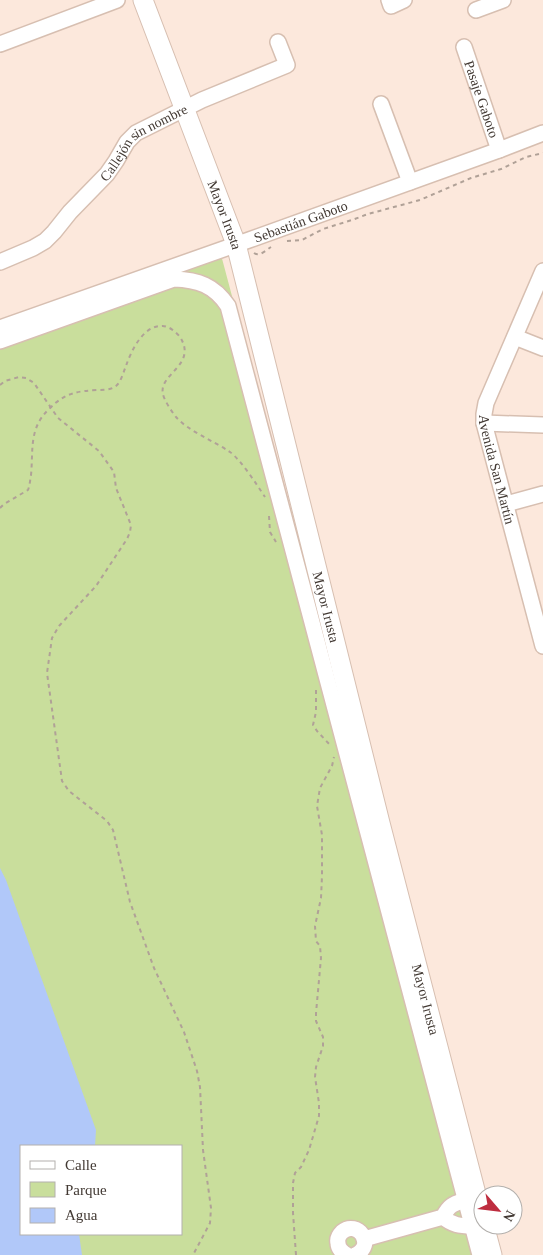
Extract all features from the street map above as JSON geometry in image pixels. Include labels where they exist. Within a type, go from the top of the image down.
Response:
[{"type":"main road","name":"Mayor Irusta","points":[[143,0],[236,244],[473,1196]]},
{"type":"main road","name":"Mayor Irusta","points":[[484,1235],[492,1255]]},
{"type":"street","points":[[0,44],[117,0]]},
{"type":"street","points":[[389,0],[391,6],[404,0]]},
{"type":"street","points":[[476,10],[504,0]]},
{"type":"street","name":"Callejón sin nombre","points":[[0,262],[45,241],[107,174],[127,142],[136,133],[184,108],[286,65],[278,42]]},
{"type":"street","name":"Pasaje Gaboto","points":[[464,47],[499,150]]},
{"type":"street","points":[[381,104],[410,182]]},
{"type":"street","name":"Sebastián Gaboto","points":[[0,328],[543,133]]},
{"type":"street","name":"Avenida San Martín","points":[[543,271],[486,404],[484,414],[484,423],[506,504],[539,613],[543,646]]},
{"type":"street","points":[[0,342],[174,279],[188,279],[207,285],[223,298],[228,306],[465,1200],[473,1213]]},
{"type":"street","points":[[515,337],[543,348]]},
{"type":"street","points":[[484,423],[543,425]]},
{"type":"street","points":[[506,504],[543,494]]},
{"type":"street","points":[[364,1239],[442,1217],[452,1204],[465,1200]]},
{"type":"street","points":[[442,1217],[455,1225],[473,1224]]},
{"type":"street","points":[[347,1255],[340,1250],[338,1241],[341,1233],[352,1228],[360,1232],[364,1239],[363,1248],[355,1255]]},
{"type":"street","points":[[480,1235],[480,1255]]},
{"type":"path","points":[[284,242],[302,240],[323,229],[420,200],[471,178],[501,169],[526,157],[543,153]]},
{"type":"path","points":[[0,508],[28,490],[30,486],[34,431],[41,418],[61,398],[76,392],[108,390],[115,387],[120,381],[141,336],[155,326],[164,325],[178,335],[183,344],[184,354],[182,360],[162,388],[165,400],[183,424],[231,453],[268,502]]},
{"type":"path","points":[[0,385],[5,381],[19,378],[26,378],[34,383],[58,418],[99,450],[114,472],[116,488],[131,525],[128,539],[96,586],[59,626],[52,638],[47,673],[62,781],[68,791],[107,821],[114,830],[130,902],[154,968],[184,1032],[197,1070],[200,1087],[203,1150],[211,1208],[210,1223],[193,1255]]},
{"type":"path","points":[[269,513],[270,532],[278,545]]},
{"type":"path","points":[[296,1255],[293,1183],[295,1173],[301,1167],[309,1150],[319,1116],[315,1077],[324,1041],[316,1021],[321,958],[320,946],[316,941],[315,926],[321,898],[322,858],[322,835],[317,806],[320,788],[332,766],[334,756],[331,745],[313,725],[316,712],[316,683]]},
{"type":"green space","points":[[220,251],[473,1202],[473,1235],[482,1235],[487,1255],[0,1255],[0,336]]},
{"type":"water","points":[[0,868],[6,880],[96,1130],[95,1145],[20,1145],[20,1235],[79,1235],[82,1255],[0,1255]]}]
